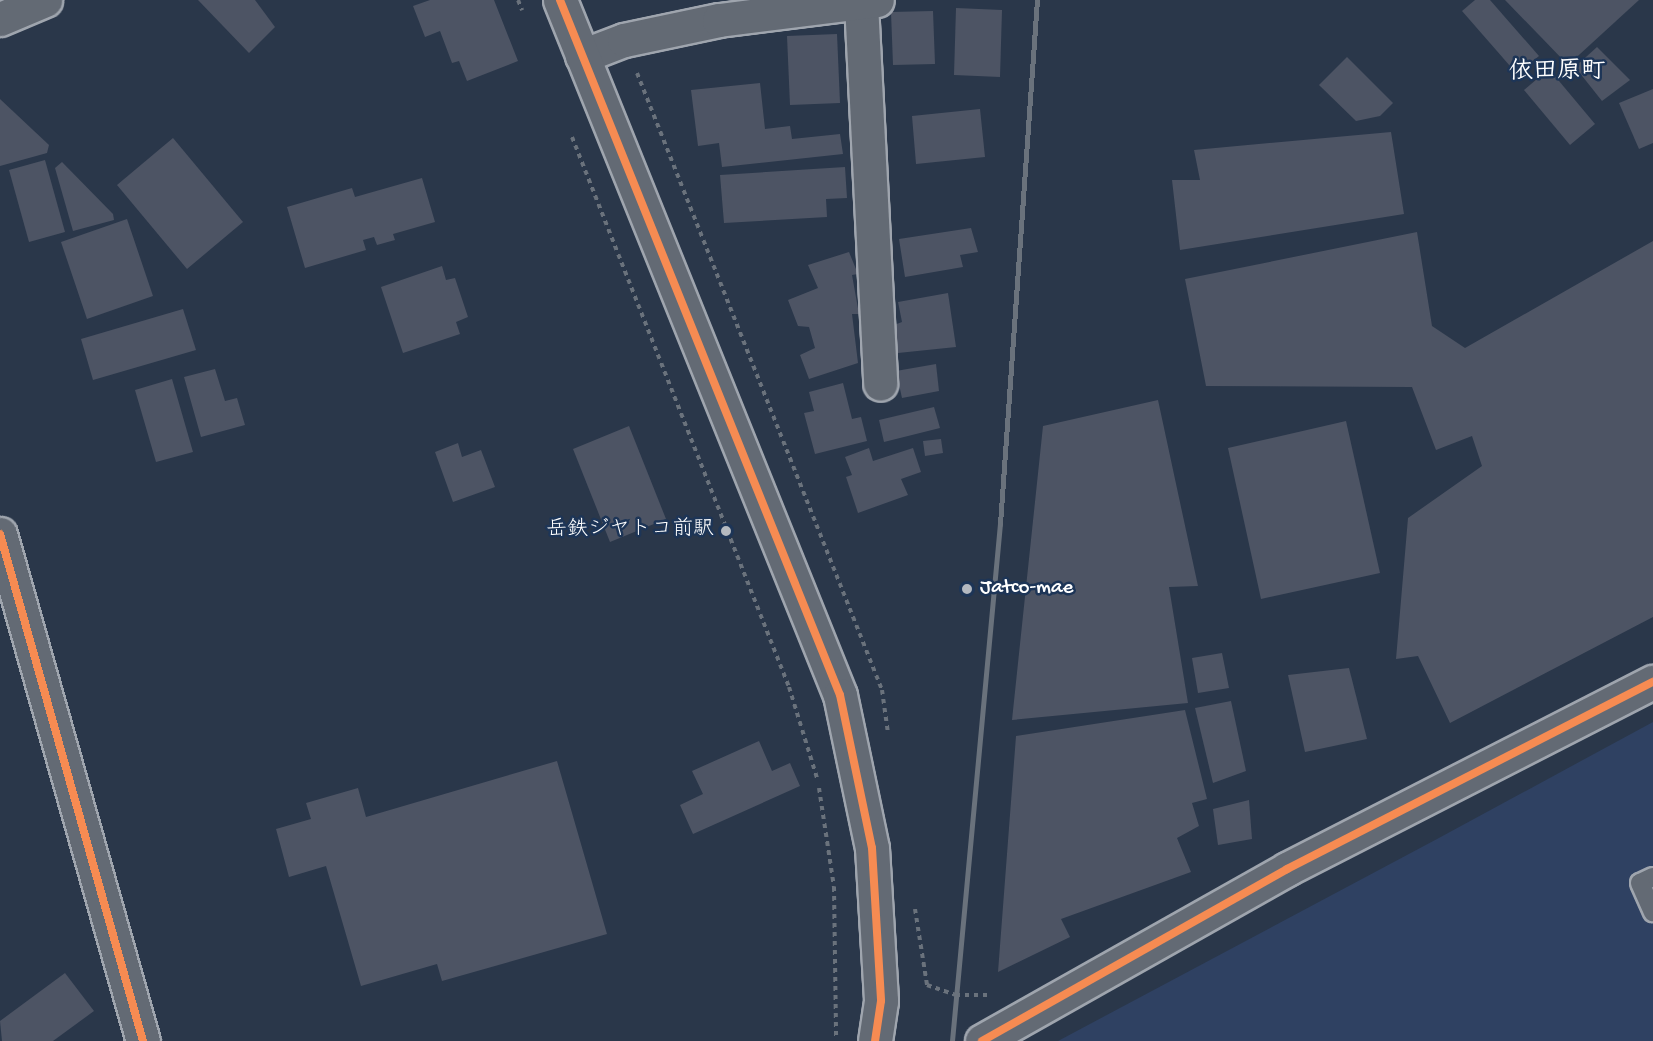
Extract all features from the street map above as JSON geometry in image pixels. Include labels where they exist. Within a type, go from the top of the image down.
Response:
[{"type":"street","points":[[0,19],[45,0]]},
{"type":"street","points":[[560,0],[840,695],[872,848],[881,1002],[875,1041]]},
{"type":"street","points":[[582,56],[624,40],[719,20],[869,1],[880,384]]},
{"type":"street","points":[[0,534],[142,1041]]},
{"type":"street","points":[[982,1041],[1287,869],[1653,682]]},
{"type":"lane","points":[[1653,876],[1640,883],[1653,912]]},
{"type":"path","points":[[518,0],[527,22]]},
{"type":"path","points":[[571,133],[789,687],[818,779],[834,888],[836,1041]]},
{"type":"shaded area","points":[[1653,722],[1653,1041],[1058,1041],[1437,839]]},
{"type":"building","points":[[198,0],[255,0],[275,27],[249,53]]},
{"type":"building","points":[[430,0],[494,0],[518,61],[467,81],[459,61],[452,63],[440,31],[425,37],[413,6]]},
{"type":"building","points":[[1475,0],[1490,0],[1539,56],[1517,74],[1462,11]]},
{"type":"building","points":[[1505,0],[1639,0],[1568,65]]},
{"type":"building","points":[[956,8],[1002,10],[1000,77],[954,75]]},
{"type":"building","points":[[933,11],[935,64],[893,65],[891,12]]},
{"type":"building","points":[[837,34],[840,103],[790,105],[787,36]]},
{"type":"building","points":[[1597,47],[1630,80],[1602,101],[1575,67]]},
{"type":"building","points":[[1347,57],[1393,103],[1380,116],[1356,121],[1319,85]]},
{"type":"building","points":[[1549,69],[1595,124],[1570,145],[1524,90]]},
{"type":"building","points":[[760,83],[765,129],[790,126],[792,139],[840,134],[843,154],[722,167],[719,143],[698,146],[691,90]]},
{"type":"building","points":[[1653,89],[1653,143],[1639,149],[1619,103]]},
{"type":"building","points":[[0,99],[49,145],[47,153],[0,166]]},
{"type":"building","points":[[980,109],[985,157],[916,164],[912,116]]},
{"type":"building","points":[[1391,132],[1404,214],[1180,250],[1172,180],[1200,180],[1194,150]]},
{"type":"building","points":[[173,138],[243,222],[187,269],[117,185]]},
{"type":"building","points":[[45,160],[65,232],[29,242],[9,170]]},
{"type":"building","points":[[62,162],[113,214],[114,220],[73,231],[55,168]]},
{"type":"building","points":[[845,167],[847,198],[826,199],[827,217],[724,223],[720,175]]},
{"type":"building","points":[[422,178],[435,222],[393,234],[395,240],[377,245],[374,237],[363,240],[366,250],[305,268],[287,207],[352,188],[355,197]]},
{"type":"building","points":[[127,219],[153,296],[87,319],[61,242]]},
{"type":"building","points":[[971,228],[978,252],[960,255],[963,267],[905,277],[899,239]]},
{"type":"building","points":[[1417,232],[1432,326],[1465,348],[1653,241],[1653,617],[1450,723],[1418,656],[1396,659],[1408,518],[1482,466],[1472,436],[1436,450],[1412,387],[1206,386],[1185,279]]},
{"type":"building","points":[[849,252],[858,274],[852,275],[859,314],[852,314],[858,363],[809,379],[800,355],[815,348],[809,327],[798,326],[788,300],[818,288],[808,265]]},
{"type":"building","points":[[442,266],[446,280],[455,278],[468,317],[456,322],[460,334],[403,353],[381,287]]},
{"type":"building","points":[[948,293],[956,347],[898,353],[894,325],[902,322],[898,302]]},
{"type":"building","points":[[183,309],[196,350],[93,380],[81,339]]},
{"type":"building","points":[[936,364],[939,391],[902,398],[896,371]]},
{"type":"building","points":[[215,369],[225,401],[237,398],[245,425],[201,437],[184,377]]},
{"type":"building","points":[[172,379],[193,452],[156,462],[135,390]]},
{"type":"building","points":[[843,383],[852,419],[861,417],[867,441],[815,454],[804,413],[814,411],[809,392]]},
{"type":"building","points":[[1158,400],[1198,586],[1169,587],[1188,703],[1012,720],[1043,426]]},
{"type":"building","points":[[934,407],[940,428],[884,442],[879,420]]},
{"type":"building","points":[[1346,421],[1380,573],[1261,599],[1228,448]]},
{"type":"building","points":[[629,426],[666,519],[610,542],[573,449]]},
{"type":"building","points":[[941,439],[943,453],[925,456],[923,441]]},
{"type":"building","points":[[458,443],[462,457],[481,450],[495,487],[453,502],[435,452]]},
{"type":"building","points":[[869,448],[873,461],[913,448],[921,472],[901,479],[908,495],[858,513],[846,477],[852,475],[845,457]]},
{"type":"building","points":[[1222,653],[1229,688],[1198,693],[1192,658]]},
{"type":"building","points":[[1349,668],[1367,739],[1305,752],[1288,675]]},
{"type":"building","points":[[1231,701],[1246,771],[1213,783],[1195,708]]},
{"type":"building","points":[[1185,710],[1207,799],[1192,803],[1199,826],[1177,838],[1191,872],[1061,919],[1070,937],[998,972],[1016,736]]},
{"type":"building","points":[[759,741],[772,771],[790,763],[800,786],[693,834],[680,805],[703,794],[692,771]]},
{"type":"building","points":[[557,761],[607,934],[442,981],[437,964],[361,986],[326,866],[289,877],[276,829],[311,819],[306,803],[358,788],[366,817]]},
{"type":"building","points":[[1249,800],[1252,839],[1218,845],[1213,809]]},
{"type":"building","points":[[65,973],[94,1011],[53,1041],[2,1041],[0,1021]]},
{"type":"railway","points":[[952,1041],[1000,524],[1037,0]]},
{"type":"cycle path","points":[[560,0],[840,695],[872,848],[881,1001],[875,1041]]},
{"type":"cycle path","points":[[0,534],[143,1041]]},
{"type":"cycle path","points":[[982,1041],[1287,869],[1653,682]]},
{"type":"place","name":"岳鉄ジヤトコ前駅","points":[[726,531]]},
{"type":"place","name":"Jatco-mae","points":[[967,589]]},
{"type":"district","name":"依田原町","points":[[1557,73]]}]
